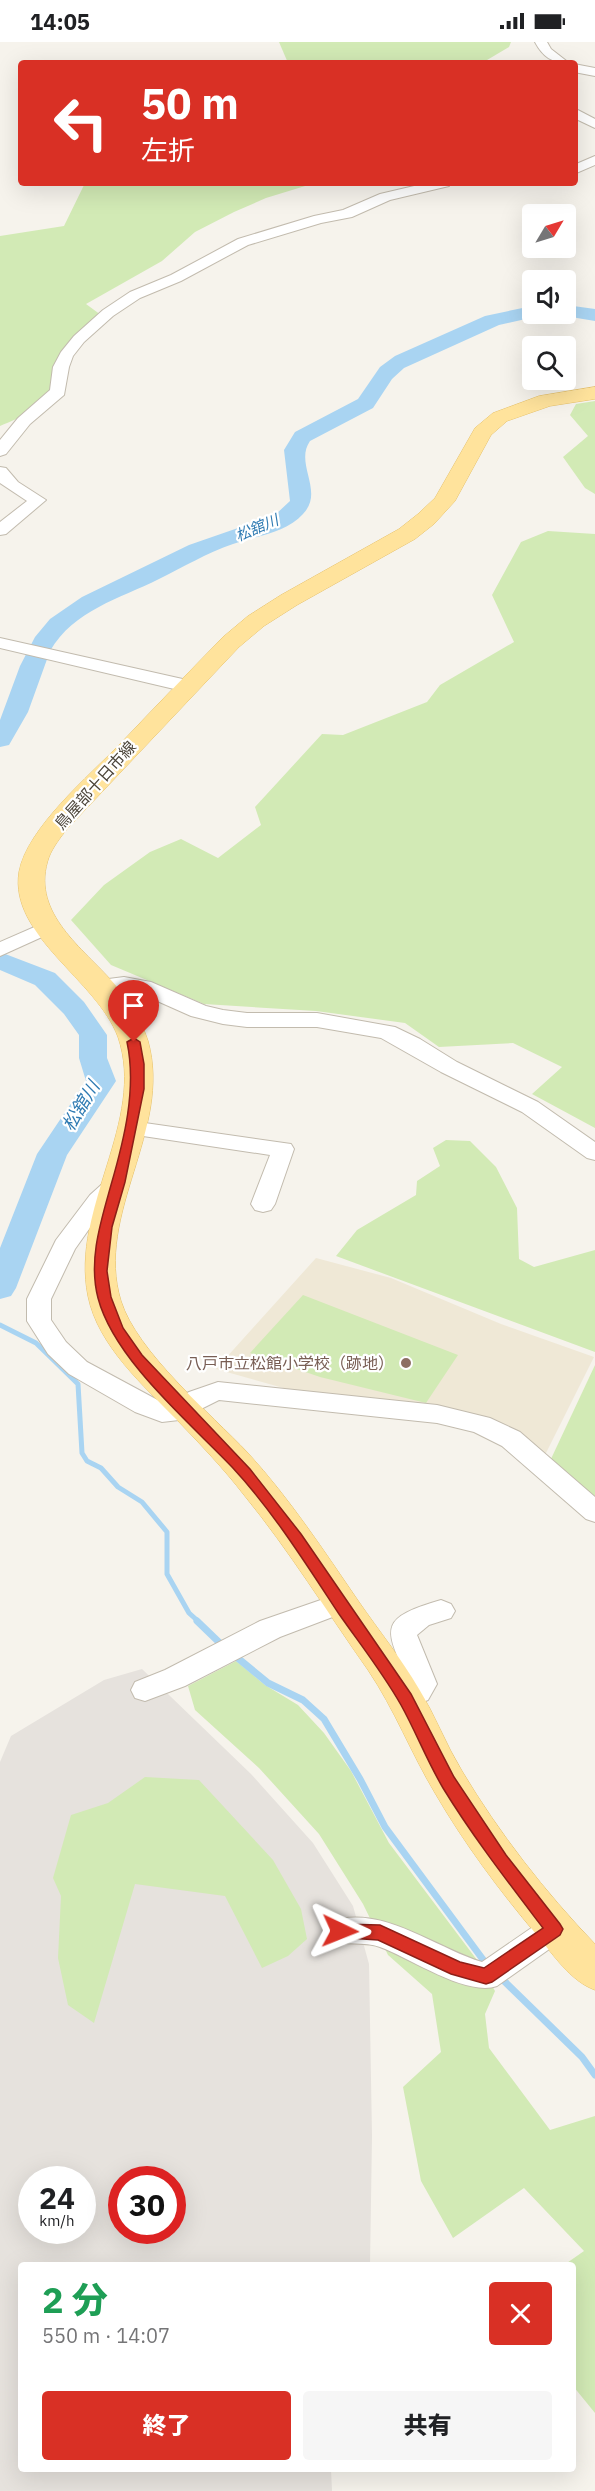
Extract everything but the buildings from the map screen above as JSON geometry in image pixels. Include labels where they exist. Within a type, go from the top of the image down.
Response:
[{"type":"main road","name":"鳥屋部十日市線","points":[[595,393],[527,406],[490,424],[476,441],[444,501],[426,519],[407,534],[289,600],[256,621],[231,642],[57,824],[36,858],[32,884],[36,908],[46,928],[70,958],[101,986],[122,1015],[134,1042],[138,1064],[138,1089],[131,1128],[102,1244],[100,1271],[105,1297],[117,1330],[137,1359],[245,1472],[296,1538],[405,1698],[448,1782],[500,1860],[554,1929],[595,1972]]},
{"type":"street","points":[[544,46],[560,60]]},
{"type":"street","points":[[578,69],[595,72]]},
{"type":"street","points":[[578,114],[595,124]]},
{"type":"street","points":[[578,168],[595,160]]},
{"type":"street","points":[[0,451],[24,421],[58,392],[61,367],[66,355],[79,339],[108,313],[135,295],[176,278],[243,242],[347,214],[386,197],[432,186]]},
{"type":"street","points":[[0,472],[3,478],[16,488],[38,500],[0,530]]},
{"type":"street","points":[[0,643],[187,686]]},
{"type":"street","points":[[2,949],[46,928]]},
{"type":"street","points":[[101,986],[124,983],[143,987],[199,1011],[223,1017],[248,1020],[317,1020],[387,1032],[412,1044],[449,1067],[530,1107],[595,1153]]},
{"type":"street","points":[[131,1128],[283,1149],[263,1204]]},
{"type":"street","points":[[118,1182],[98,1200],[64,1246],[39,1299],[39,1321],[57,1348],[94,1378],[162,1413],[170,1414],[218,1391],[437,1414],[481,1425],[511,1439],[595,1512]]},
{"type":"street","points":[[145,1690],[175,1678],[270,1629],[340,1603]]},
{"type":"street","points":[[405,1698],[418,1692],[423,1684],[404,1639],[403,1631],[420,1617],[441,1611]]},
{"type":"street","points":[[340,1931],[380,1933],[457,1968],[486,1977],[554,1929]]},
{"type":"shaded area","name":"八戸市立松館小学校（跡地）","points":[[316,1258],[391,1278],[501,1324],[594,1357],[544,1457],[523,1439],[319,1398],[216,1369]]},
{"type":"shaded area","points":[[142,1669],[251,1774],[313,1843],[353,1906],[369,1964],[372,2136],[370,2262],[18,2262],[18,2472],[331,2472],[332,2491],[0,2491],[0,1762],[11,1736],[104,1680]]},
{"type":"green space","points":[[279,42],[511,42],[509,47],[487,60],[287,60]]},
{"type":"green space","points":[[84,186],[305,186],[266,198],[195,232],[162,261],[86,304],[101,315],[43,401],[30,412],[0,426],[0,236],[64,226]]},
{"type":"green space","points":[[595,401],[595,494],[585,488],[563,457],[588,436],[570,415],[576,404]]},
{"type":"green space","points":[[548,531],[595,534],[595,1128],[532,1094],[562,1067],[513,1043],[439,1047],[405,1023],[316,1011],[204,1004],[111,965],[71,920],[104,885],[150,852],[181,839],[218,858],[261,825],[255,807],[322,734],[343,735],[427,702],[440,685],[514,642],[492,595],[521,542]]},
{"type":"green space","points":[[446,1140],[470,1141],[496,1167],[517,1208],[519,1259],[534,1267],[595,1250],[595,1352],[336,1256],[357,1230],[416,1195],[417,1181],[440,1166],[433,1148]]},
{"type":"green space","points":[[303,1295],[458,1355],[426,1403],[320,1377],[250,1353]]},
{"type":"green space","points":[[595,1365],[595,1503],[550,1461]]},
{"type":"green space","points":[[236,1661],[265,1685],[298,1705],[324,1733],[351,1771],[389,1843],[477,1960],[495,1991],[485,2014],[489,2048],[550,2130],[595,2116],[595,2413],[576,2390],[576,2262],[568,2262],[584,2251],[524,2188],[453,2238],[421,2181],[403,2087],[441,2052],[432,1994],[388,1955],[363,1904],[319,1834],[259,1768],[195,1710],[188,1686]]},
{"type":"green space","points":[[145,1777],[199,1780],[273,1860],[301,1909],[307,1939],[288,1956],[262,1968],[225,1896],[135,1884],[94,2023],[68,2005],[58,1958],[61,1896],[53,1878],[71,1815],[108,1803]]},
{"type":"waterway","name":"松舘川","points":[[576,312],[595,315]]},
{"type":"waterway","name":"松舘川","points":[[0,740],[16,712],[39,651],[58,624],[102,596],[187,555],[227,538],[274,524],[291,514],[301,501],[302,493],[294,459],[295,450],[298,442],[309,431],[365,404],[387,371],[397,363],[492,320],[522,313]]},
{"type":"waterway","name":"松舘川","points":[[0,960],[45,979],[74,1008],[93,1035],[93,1058],[101,1081],[52,1154],[0,1288]]},
{"type":"waterway","points":[[0,1325],[36,1343],[78,1384],[82,1453],[87,1461],[101,1468],[118,1487],[142,1502],[167,1532],[167,1574],[189,1613],[199,1622]]},
{"type":"waterway","points":[[197,1621],[224,1647]]},
{"type":"waterway","points":[[234,1655],[268,1683],[303,1700],[324,1719],[360,1779],[385,1827],[487,1965]]},
{"type":"waterway","points":[[500,1977],[582,2057],[595,2075]]},
{"type":"place","name":"八戸市立松館小学校（跡地）","points":[[406,1363]]},
{"type":"route","points":[[134,1042],[138,1064],[138,1089],[131,1128],[102,1244],[100,1271],[105,1297],[117,1330],[137,1359],[245,1472],[296,1538],[405,1698],[448,1782],[500,1860],[554,1929],[486,1977],[457,1968],[380,1933],[340,1931]]}]
